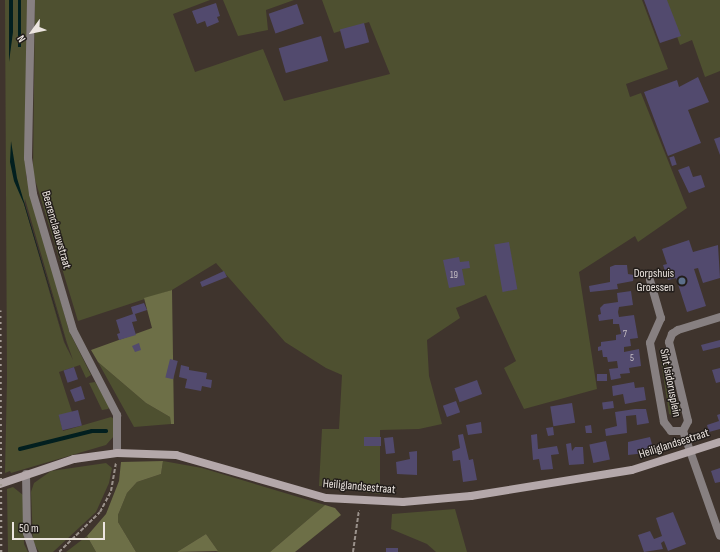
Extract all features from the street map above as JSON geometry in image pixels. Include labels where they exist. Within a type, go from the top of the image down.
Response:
[{"type":"street","name":"Beerenclaauwstraat","points":[[31,0],[28,158],[32,188],[72,330],[117,415],[117,453]]},
{"type":"street","name":"Sint Isidorusplein","points":[[650,280],[661,318],[650,343],[664,422],[671,431],[684,432]]},
{"type":"street","name":"Sint Isidorusplein","points":[[720,317],[678,330],[672,334],[669,342],[688,421],[684,432],[720,536]]},
{"type":"street","name":"Heiliglandsestraat","points":[[0,484],[74,459],[117,453],[176,455],[326,498],[360,501],[403,502],[471,496],[632,470],[720,442]]},
{"type":"street","points":[[26,474],[27,533],[33,552]]},
{"type":"path","points":[[59,552],[100,512],[111,491],[117,453]]},
{"type":"path","points":[[353,552],[360,501]]},
{"type":"green space","points":[[5,0],[27,0],[26,176],[69,331],[91,375],[86,378],[80,365],[59,372],[72,412],[59,416],[63,431],[111,417],[114,419],[114,436],[106,445],[11,473],[10,471],[5,473],[7,380]],"holes":[[[25,199],[73,360],[64,342],[24,204]]]},
{"type":"green space","points":[[35,0],[210,0],[173,14],[195,72],[263,49],[284,101],[390,74],[369,22],[334,33],[322,0],[642,0],[668,69],[626,84],[630,97],[641,93],[687,208],[638,242],[635,236],[579,272],[597,389],[524,409],[504,368],[516,361],[486,295],[456,308],[460,318],[427,340],[429,376],[442,424],[419,429],[380,430],[380,494],[319,486],[322,429],[339,429],[342,375],[326,368],[285,342],[216,263],[172,290],[78,321],[33,173]]},
{"type":"green space","points":[[223,0],[294,0],[266,10],[268,30],[238,36]]},
{"type":"green space","points":[[664,0],[720,0],[720,71],[705,77],[692,40],[680,45]]},
{"type":"green space","points":[[172,290],[174,424],[171,424],[170,417],[146,403],[98,362],[91,350],[152,328],[144,298]]},
{"type":"green space","points":[[659,348],[666,361],[681,412],[674,416],[669,414]]},
{"type":"green space","points":[[98,362],[146,403],[170,417],[171,424],[134,427]]},
{"type":"green space","points":[[95,382],[110,407],[108,409],[102,410],[89,383]]},
{"type":"green space","points":[[163,461],[202,468],[325,505],[270,552],[216,552],[218,551],[206,534],[177,552],[136,552],[118,522],[118,515],[127,493],[137,482],[161,474]]},
{"type":"green space","points":[[163,461],[161,474],[137,482],[127,493],[118,515],[118,522],[136,552],[96,552],[87,536],[106,514],[119,481],[121,462]]},
{"type":"green space","points":[[106,463],[112,468],[109,483],[96,512],[53,552],[39,552],[33,542],[31,492],[34,483],[51,471]]},
{"type":"green space","points":[[13,487],[23,495],[24,544],[28,552],[8,552],[7,489]]},
{"type":"green space","points":[[325,505],[335,508],[341,515],[295,552],[270,552]]},
{"type":"green space","points":[[455,509],[467,552],[436,552],[427,544],[391,529],[392,514]]},
{"type":"green space","points":[[206,534],[218,551],[177,552]]},
{"type":"green space","points":[[87,536],[96,552],[66,552]]},
{"type":"water","points":[[9,0],[13,0],[13,32],[9,62]]},
{"type":"water","points":[[18,0],[21,0],[21,47],[18,47]]},
{"type":"water","points":[[11,141],[17,178],[71,361],[24,204],[14,181],[10,162]]},
{"type":"building","points":[[644,0],[667,0],[681,36],[660,43]]},
{"type":"building","points":[[216,3],[220,16],[217,17],[219,22],[207,27],[205,21],[197,24],[192,11]]},
{"type":"building","points":[[297,4],[304,24],[275,34],[269,14]]},
{"type":"building","points":[[364,23],[369,42],[345,49],[340,29]]},
{"type":"building","points":[[321,36],[328,61],[286,73],[279,48]]},
{"type":"building","points":[[698,77],[709,102],[688,110],[701,143],[668,156],[644,92],[677,80],[679,87]]},
{"type":"building","points":[[720,137],[720,155],[714,139]]},
{"type":"building","points":[[674,156],[677,165],[672,166],[669,158]]},
{"type":"building","points":[[689,166],[693,177],[701,175],[705,187],[689,193],[678,170]]},
{"type":"building","points":[[689,240],[693,252],[718,245],[720,278],[703,283],[698,268],[694,269],[706,306],[687,312],[676,278],[668,280],[663,265],[667,264],[662,249]]},
{"type":"building","points":[[509,242],[517,289],[503,292],[494,245]]},
{"type":"building","points":[[459,257],[460,262],[469,261],[470,268],[462,269],[465,285],[449,288],[443,260]]},
{"type":"building","points":[[615,265],[627,265],[628,274],[634,275],[633,281],[617,284],[618,289],[590,292],[589,286],[610,282],[610,267]]},
{"type":"building","points":[[224,271],[227,277],[202,287],[200,282]]},
{"type":"building","points":[[631,291],[633,305],[619,307],[618,312],[619,317],[634,315],[638,338],[630,339],[631,346],[624,347],[624,352],[639,349],[641,366],[629,368],[630,373],[620,374],[621,378],[611,380],[609,369],[618,368],[617,361],[608,362],[607,357],[603,357],[602,350],[598,351],[598,347],[601,346],[601,342],[616,340],[616,335],[621,334],[619,324],[613,324],[613,319],[599,321],[598,315],[601,314],[600,308],[604,304],[618,302],[617,293]]},
{"type":"building","points":[[144,303],[147,310],[135,314],[137,321],[132,322],[136,335],[119,340],[117,334],[120,333],[116,320],[133,314],[131,307]]},
{"type":"building","points":[[720,340],[720,347],[703,351],[701,345]]},
{"type":"building","points":[[139,343],[141,350],[135,352],[132,346]]},
{"type":"building","points":[[170,359],[178,361],[173,379],[165,377]]},
{"type":"building","points":[[181,365],[189,367],[189,370],[207,373],[206,379],[212,380],[211,388],[202,386],[201,391],[185,388],[187,379],[179,377]]},
{"type":"building","points":[[74,367],[78,379],[68,383],[64,370]]},
{"type":"building","points":[[720,368],[720,382],[716,383],[712,370]]},
{"type":"building","points":[[597,374],[607,374],[607,381],[597,381]]},
{"type":"building","points":[[477,380],[482,394],[460,402],[454,388]]},
{"type":"building","points":[[634,382],[635,388],[644,387],[646,400],[625,404],[623,394],[613,396],[612,386]]},
{"type":"building","points":[[81,386],[85,399],[75,402],[70,390]]},
{"type":"building","points":[[456,401],[460,412],[447,417],[443,406]]},
{"type":"building","points":[[613,401],[614,408],[603,409],[602,403]]},
{"type":"building","points":[[572,403],[575,423],[553,426],[550,406]]},
{"type":"building","points":[[646,409],[649,423],[637,425],[636,415],[626,416],[627,433],[606,436],[605,429],[617,426],[615,412]]},
{"type":"building","points":[[78,410],[82,426],[62,430],[59,415]]},
{"type":"building","points":[[720,414],[720,429],[709,432],[707,425],[719,421],[717,415]]},
{"type":"building","points":[[481,422],[482,433],[468,435],[466,425]]},
{"type":"building","points":[[591,425],[592,433],[586,433],[585,426]]},
{"type":"building","points":[[553,427],[554,435],[548,436],[546,428]]},
{"type":"building","points":[[463,434],[469,460],[473,459],[477,480],[463,482],[460,460],[453,461],[452,451],[460,448],[458,435]]},
{"type":"building","points":[[537,434],[538,449],[557,446],[559,454],[551,455],[553,469],[541,470],[539,459],[533,460],[531,435]]},
{"type":"building","points":[[364,437],[381,437],[381,446],[364,446]]},
{"type":"building","points":[[393,437],[395,453],[386,454],[384,438]]},
{"type":"building","points":[[650,437],[654,452],[628,455],[628,442]]},
{"type":"building","points":[[606,441],[610,460],[593,463],[589,445]]},
{"type":"building","points":[[571,443],[572,451],[575,447],[583,447],[584,464],[569,465],[566,444]]},
{"type":"building","points":[[417,451],[417,475],[397,474],[396,462],[410,459],[409,452]]},
{"type":"building","points":[[720,468],[720,482],[715,483],[711,471]]},
{"type":"building","points":[[673,512],[686,544],[668,551],[664,541],[661,543],[663,549],[644,552],[638,535],[650,531],[654,539],[662,536],[656,518]]},
{"type":"building","points":[[386,548],[398,548],[398,552],[386,552]]},
{"type":"waterway","points":[[20,449],[92,431],[106,431]]},
{"type":"railway","points":[[0,310],[1,552]]},
{"type":"place","name":"Dorpshuis Groessen","points":[[682,281]]}]
